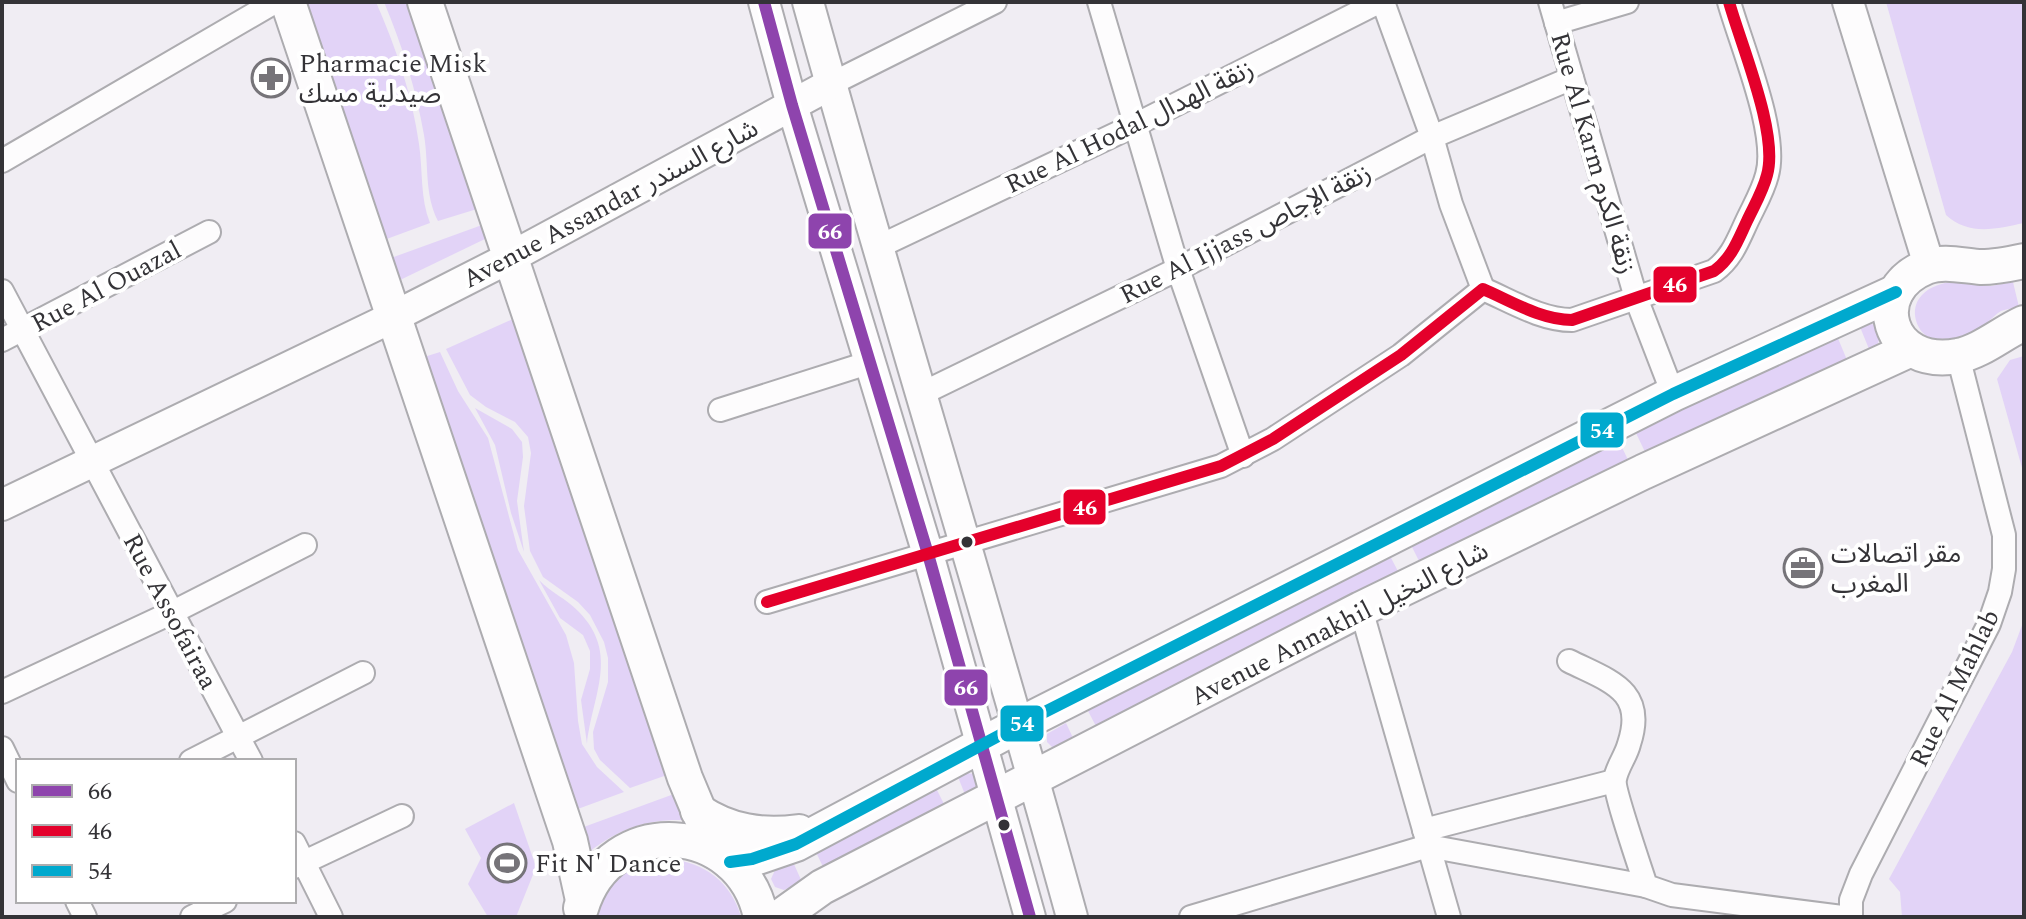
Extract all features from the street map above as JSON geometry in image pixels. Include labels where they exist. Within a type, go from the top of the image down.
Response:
[{"type":"main road","points":[[288,2],[570,841],[580,909]]},
{"type":"main road","points":[[425,2],[698,811],[723,857]]},
{"type":"main road","points":[[1929,265],[1996,266],[2024,261]]},
{"type":"main road","name":"Avenue Annakhil شارع النخيل","points":[[723,857],[775,853],[824,829],[1019,725],[1673,394],[1896,292],[1915,273],[1929,265]]},
{"type":"main road","points":[[1896,292],[1891,317],[1895,329],[1909,350],[1925,355],[1958,356],[1980,348],[2024,323]]},
{"type":"main road","name":"Avenue Annakhil شارع النخيل","points":[[780,917],[822,887],[1361,609],[1643,472],[1909,350]]},
{"type":"main road","points":[[698,811],[720,824],[757,834],[782,835],[824,829]]},
{"type":"main road","points":[[580,909],[591,882],[620,853],[638,844],[678,839],[697,844],[723,857],[744,877],[754,894],[761,917]]},
{"type":"street","points":[[2,161],[275,2]]},
{"type":"street","points":[[764,2],[792,105],[928,554],[1030,917]]},
{"type":"street","points":[[808,2],[967,543],[1072,917]]},
{"type":"street","name":"Avenue Assandar شارع السندر","points":[[2,505],[395,316],[511,257],[831,84],[995,2]]},
{"type":"street","points":[[1099,2],[1178,269],[1243,456]]},
{"type":"street","points":[[1381,2],[1432,137],[1451,204],[1483,289],[1558,320],[1572,320],[1714,271],[1734,251],[1767,175],[1770,152],[1766,126],[1729,2]]},
{"type":"street","name":"Rue Al Hodal زنقة الهدال","points":[[878,247],[1135,125],[1381,2]]},
{"type":"street","points":[[1553,12],[1627,2]]},
{"type":"street","points":[[1848,2],[1929,265]]},
{"type":"street","name":"Rue Al Karm زنقة الكرم","points":[[1553,12],[1636,298],[1673,394]]},
{"type":"street","name":"Rue Al Ijjass زنقة الإجاص","points":[[921,394],[1178,269],[1432,137],[1572,78]]},
{"type":"street","name":"Rue Al Ouazal","points":[[2,340],[209,232]]},
{"type":"street","points":[[767,602],[1195,475],[1243,456],[1401,355],[1483,289]]},
{"type":"street","name":"Rue Assofairaa","points":[[2,291],[250,759]]},
{"type":"street","name":"Rue Al Mahlab","points":[[1851,917],[1851,900],[1861,874],[1989,624],[2000,592],[2004,535],[1958,356]]},
{"type":"street","points":[[720,410],[871,362]]},
{"type":"street","points":[[2,692],[173,612],[305,545]]},
{"type":"street","points":[[1361,609],[1449,917]]},
{"type":"street","points":[[1569,661],[1620,687],[1633,706],[1630,742],[1614,781],[1646,886]]},
{"type":"street","points":[[195,759],[363,673]]},
{"type":"street","points":[[2,748],[16,777]]},
{"type":"street","points":[[1191,917],[1426,838],[1614,781]]},
{"type":"street","points":[[331,917],[297,857],[402,816]]},
{"type":"street","points":[[1426,838],[1646,886],[1672,895],[1842,917]]},
{"type":"street","points":[[1262,895],[1268,917]]},
{"type":"street","points":[[1672,895],[1679,917]]},
{"type":"street","points":[[192,917],[221,903]]},
{"type":"shaded area","points":[[305,2],[376,2],[408,89],[430,223],[384,240]]},
{"type":"shaded area","points":[[384,2],[407,2],[477,209],[438,221],[431,200],[417,101]]},
{"type":"shaded area","points":[[1886,2],[2024,2],[2024,223],[1993,229],[1973,228],[1955,222],[1946,215]]},
{"type":"shaded area","points":[[482,225],[487,238],[398,281],[391,258]]},
{"type":"shaded area","points":[[1955,281],[1991,286],[2013,282],[2019,307],[2001,311],[1982,327],[1966,335],[1933,340],[1917,324],[1917,302],[1929,289]]},
{"type":"shaded area","points":[[513,319],[667,775],[630,788],[600,760],[594,749],[593,732],[608,682],[604,642],[590,615],[578,602],[543,577],[530,551],[524,506],[531,453],[528,437],[515,422],[470,395],[446,349]]},
{"type":"shaded area","points":[[1872,324],[1877,327],[1880,337],[1877,346],[1869,349],[1860,327]]},
{"type":"shaded area","points":[[1837,336],[1847,360],[1646,454],[1635,431],[1755,370]]},
{"type":"shaded area","points":[[440,352],[458,391],[488,438],[518,550],[566,635],[574,663],[582,744],[597,767],[624,792],[575,810],[424,357]]},
{"type":"shaded area","points":[[2024,356],[2024,475],[1997,379],[2010,360]]},
{"type":"shaded area","points":[[475,408],[512,429],[522,442],[517,501],[524,552],[495,445]]},
{"type":"shaded area","points":[[1618,439],[1630,464],[1422,567],[1410,543]]},
{"type":"shaded area","points":[[1389,554],[1401,577],[1099,732],[1087,709]]},
{"type":"shaded area","points":[[539,580],[579,612],[598,644],[600,676],[587,744],[581,700],[590,669],[590,651],[583,635],[560,618]]},
{"type":"shaded area","points":[[2024,620],[2024,917],[1902,917],[1900,892],[1889,879],[2012,652]]},
{"type":"shaded area","points":[[1066,723],[1075,742],[1054,749],[1047,742],[1047,734]]},
{"type":"shaded area","points":[[974,774],[977,789],[966,797],[958,777]]},
{"type":"shaded area","points":[[935,786],[946,808],[825,871],[814,848]]},
{"type":"shaded area","points":[[674,794],[683,820],[657,821],[633,827],[589,852],[581,828]]},
{"type":"shaded area","name":"Fit N' Dance","points":[[514,803],[536,867],[516,917],[488,917],[468,884],[481,858],[465,829]]},
{"type":"shaded area","points":[[669,859],[694,864],[714,876],[730,894],[741,917],[594,917],[607,893],[631,869]]},
{"type":"shaded area","points":[[793,862],[802,882],[784,890],[775,887],[771,879],[775,870]]},
{"type":"transit line","name":"66","points":[[764,2],[792,105],[928,554],[1030,917]]},
{"type":"transit line","name":"46","points":[[767,602],[1221,466],[1273,439],[1401,355],[1483,289],[1538,313],[1572,320],[1714,271],[1737,242],[1763,187],[1769,158],[1768,137],[1757,89],[1729,2]]},
{"type":"transit line","name":"54","points":[[730,862],[752,859],[796,844],[1019,725],[1673,394],[1896,292]]},
{"type":"place","name":"Pharmacie Misk صيدلية مسك","points":[[271,78]]},
{"type":"place","name":"مقر اتصالات المغرب","points":[[1803,568]]},
{"type":"place","name":"Fit N' Dance","points":[[507,863]]}]
